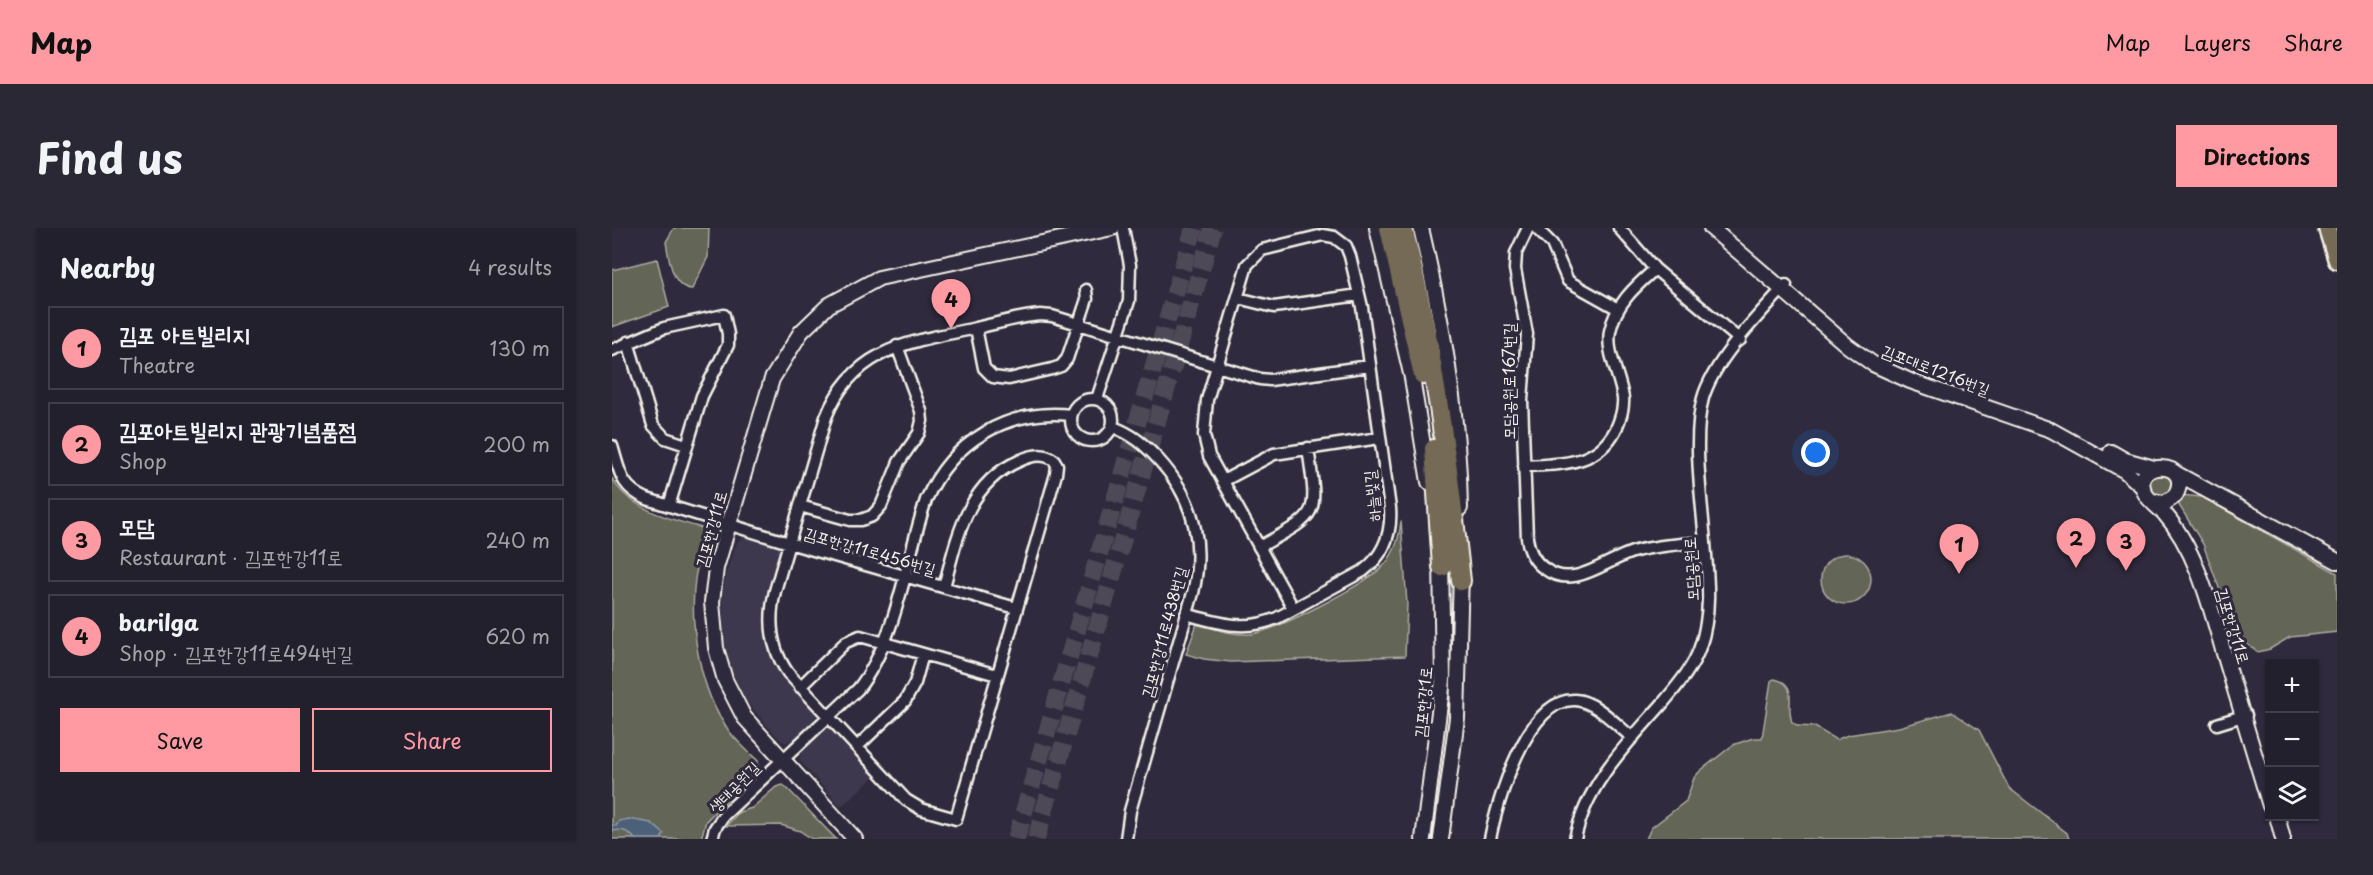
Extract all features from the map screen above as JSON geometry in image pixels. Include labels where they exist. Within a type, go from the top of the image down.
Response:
[{"type":"highway","points":[[1389,228],[1402,253],[1426,324],[1438,390],[1461,581]]},
{"type":"highway","points":[[1403,228],[1402,253],[1436,467],[1442,567]]},
{"type":"main road","points":[[2327,228],[2337,260]]},
{"type":"street","name":"김포한강11로","points":[[855,839],[737,707],[725,680],[716,648],[712,619],[712,589],[728,525],[772,379],[801,332],[829,305],[853,290],[879,278],[1085,228]]},
{"type":"street","name":"김포한강11로","points":[[922,268],[951,264],[1112,228]]},
{"type":"street","points":[[1097,399],[1129,301],[1131,282],[1123,228]]},
{"type":"street","name":"김포한강1로","points":[[1377,228],[1412,378],[1442,567],[1443,680],[1423,839]]},
{"type":"street","name":"김포한강1로","points":[[1421,228],[1442,331],[1454,408],[1459,468],[1461,581],[1457,717],[1441,839]]},
{"type":"street","name":"모담공원로167번길","points":[[1527,228],[1515,261],[1527,334],[1522,400],[1529,547],[1537,562],[1552,574],[1566,577],[1579,576],[1608,561],[1637,550],[1705,543]]},
{"type":"street","points":[[1536,228],[1552,244],[1568,281],[1618,309]]},
{"type":"street","points":[[1619,228],[1655,269],[1740,340]]},
{"type":"street","name":"김포대로1216번길","points":[[1711,228],[1856,344],[1893,367],[2048,421],[2125,460],[2154,468]]},
{"type":"street","name":"김포대로1216번길","points":[[1719,228],[1848,346],[1873,364],[1910,381],[2060,434],[2125,471],[2143,487]]},
{"type":"street","name":"하늘빛길","points":[[1186,614],[1222,624],[1250,626],[1264,624],[1364,571],[1384,548],[1391,524],[1359,295],[1346,246],[1334,237],[1323,235],[1262,250],[1247,265],[1208,400],[1204,435],[1209,456],[1293,608]]},
{"type":"street","points":[[1524,466],[1581,461],[1597,453],[1610,438],[1618,423],[1623,401],[1610,342],[1610,331],[1618,309],[1628,293],[1655,269]]},
{"type":"street","name":"모담공원로","points":[[1575,839],[1581,816],[1592,790],[1686,675],[1700,646],[1706,626],[1709,598],[1699,451],[1701,408],[1714,373],[1784,287]]},
{"type":"street","points":[[976,328],[984,368],[993,377],[1003,379],[1061,366],[1067,359],[1087,299],[1086,290]]},
{"type":"street","points":[[1238,298],[1274,307],[1359,295]]},
{"type":"street","points":[[612,350],[664,328],[724,315],[728,345],[702,396],[669,506]]},
{"type":"street","points":[[897,346],[923,338],[1040,315],[1260,379],[1270,380],[1369,366]]},
{"type":"street","points":[[628,342],[653,425],[665,438],[686,445]]},
{"type":"street","name":"김포한강11로456번길","points":[[789,543],[826,417],[838,392],[861,366],[877,355],[897,346],[921,411],[922,421],[916,437],[899,462],[880,506],[872,516],[856,520],[800,506]]},
{"type":"street","points":[[1097,399],[1108,406],[1112,412],[1113,427],[1110,433],[1100,441],[1087,441],[1081,439],[1072,428],[1071,415],[1081,402],[1097,399]]},
{"type":"street","points":[[783,761],[864,681],[880,656],[930,490],[943,469],[959,451],[982,434],[1013,420],[1046,413],[1071,415]]},
{"type":"street","name":"김포한강11로438번길","points":[[1113,427],[1138,439],[1169,471],[1187,499],[1197,534],[1198,566],[1130,811],[1126,839]]},
{"type":"street","points":[[1223,481],[1274,454],[1379,438]]},
{"type":"street","name":"김포한강11로456번길","points":[[612,446],[627,487],[647,499],[728,525],[1016,608],[1057,470],[1054,460],[1048,456],[1035,455],[1012,464],[993,476],[979,491],[962,522],[944,587]]},
{"type":"street","points":[[1259,546],[1306,520],[1311,512],[1315,493],[1308,448]]},
{"type":"street","points":[[2198,486],[2159,503],[2152,501],[2143,487],[2145,476],[2154,468],[2165,467],[2337,561]]},
{"type":"street","points":[[2174,496],[2179,484],[2175,473]]},
{"type":"street","name":"김포한강11로","points":[[2174,496],[2174,517],[2203,575],[2265,788]]},
{"type":"street","name":"김포한강11로","points":[[2152,501],[2168,519],[2200,577],[2265,777]]},
{"type":"street","points":[[789,543],[772,602],[771,627],[780,660],[800,687],[828,717],[911,804],[921,809],[956,819],[1016,608]]},
{"type":"street","points":[[800,687],[851,639],[865,637],[997,675]]},
{"type":"street","points":[[857,747],[905,700],[915,683],[923,654]]},
{"type":"street","points":[[1490,839],[1499,799],[1513,763],[1533,730],[1556,704],[1575,700],[1587,703],[1633,738]]},
{"type":"street","points":[[2217,724],[2245,716]]},
{"type":"street","name":"생태공원길","points":[[712,839],[715,828],[724,815],[783,761]]},
{"type":"street","points":[[2276,821],[2281,839]]},
{"type":"shaded area","points":[[743,537],[777,546],[782,550],[769,644],[817,712],[813,722],[793,740],[785,743],[746,701],[732,673],[724,641],[722,600],[726,573],[737,542]]},
{"type":"shaded area","points":[[827,729],[832,729],[838,734],[877,774],[841,807],[799,760],[803,749]]},
{"type":"green space","points":[[674,228],[709,228],[708,257],[692,289],[680,284],[670,264],[666,242]]},
{"type":"green space","points":[[657,259],[669,307],[612,327],[612,270]]},
{"type":"green space","points":[[2161,474],[2171,481],[2172,485],[2165,495],[2161,496],[2151,489],[2150,485],[2157,475]]},
{"type":"green space","points":[[612,478],[628,498],[652,512],[705,529],[707,534],[696,573],[694,597],[695,637],[699,658],[704,678],[719,715],[732,735],[758,761],[758,769],[706,821],[701,839],[612,839]]},
{"type":"green space","points":[[2180,495],[2202,497],[2337,573],[2337,632],[2290,637],[2270,649],[2258,652],[2237,637],[2203,544],[2179,505]]},
{"type":"green space","points":[[1401,521],[1407,604],[1405,656],[1231,662],[1186,654],[1197,624],[1237,634],[1263,631],[1300,616],[1361,583],[1389,559],[1396,544]]},
{"type":"green space","points":[[1846,554],[1855,556],[1866,565],[1871,579],[1869,588],[1860,599],[1846,604],[1837,602],[1826,593],[1821,579],[1823,570],[1832,559]]},
{"type":"green space","points":[[1774,679],[1787,685],[1792,722],[1798,726],[1815,727],[1836,740],[1848,735],[1899,727],[1952,712],[1979,730],[2009,788],[2067,833],[2069,839],[1646,839],[1651,828],[1686,801],[1694,778],[1700,771],[1733,745],[1753,738],[1762,738],[1771,681]]},
{"type":"green space","points":[[783,785],[836,839],[812,839],[800,831],[781,825],[726,826],[739,812],[752,808],[776,787]]},
{"type":"water","points":[[629,819],[651,823],[664,834],[661,839],[635,839],[625,831],[612,831],[612,825],[616,826],[619,821]]},
{"type":"tunnel","points":[[1016,839],[1194,228]]},
{"type":"tunnel","points":[[1036,839],[1213,228]]},
{"type":"place","name":"barilga","points":[[951,329]]},
{"type":"place","name":"김포아트빌리지 관광기념품점","points":[[2076,568]]},
{"type":"place","name":"모담","points":[[2126,571]]},
{"type":"place","name":"김포 아트빌리지","points":[[1959,574]]}]
